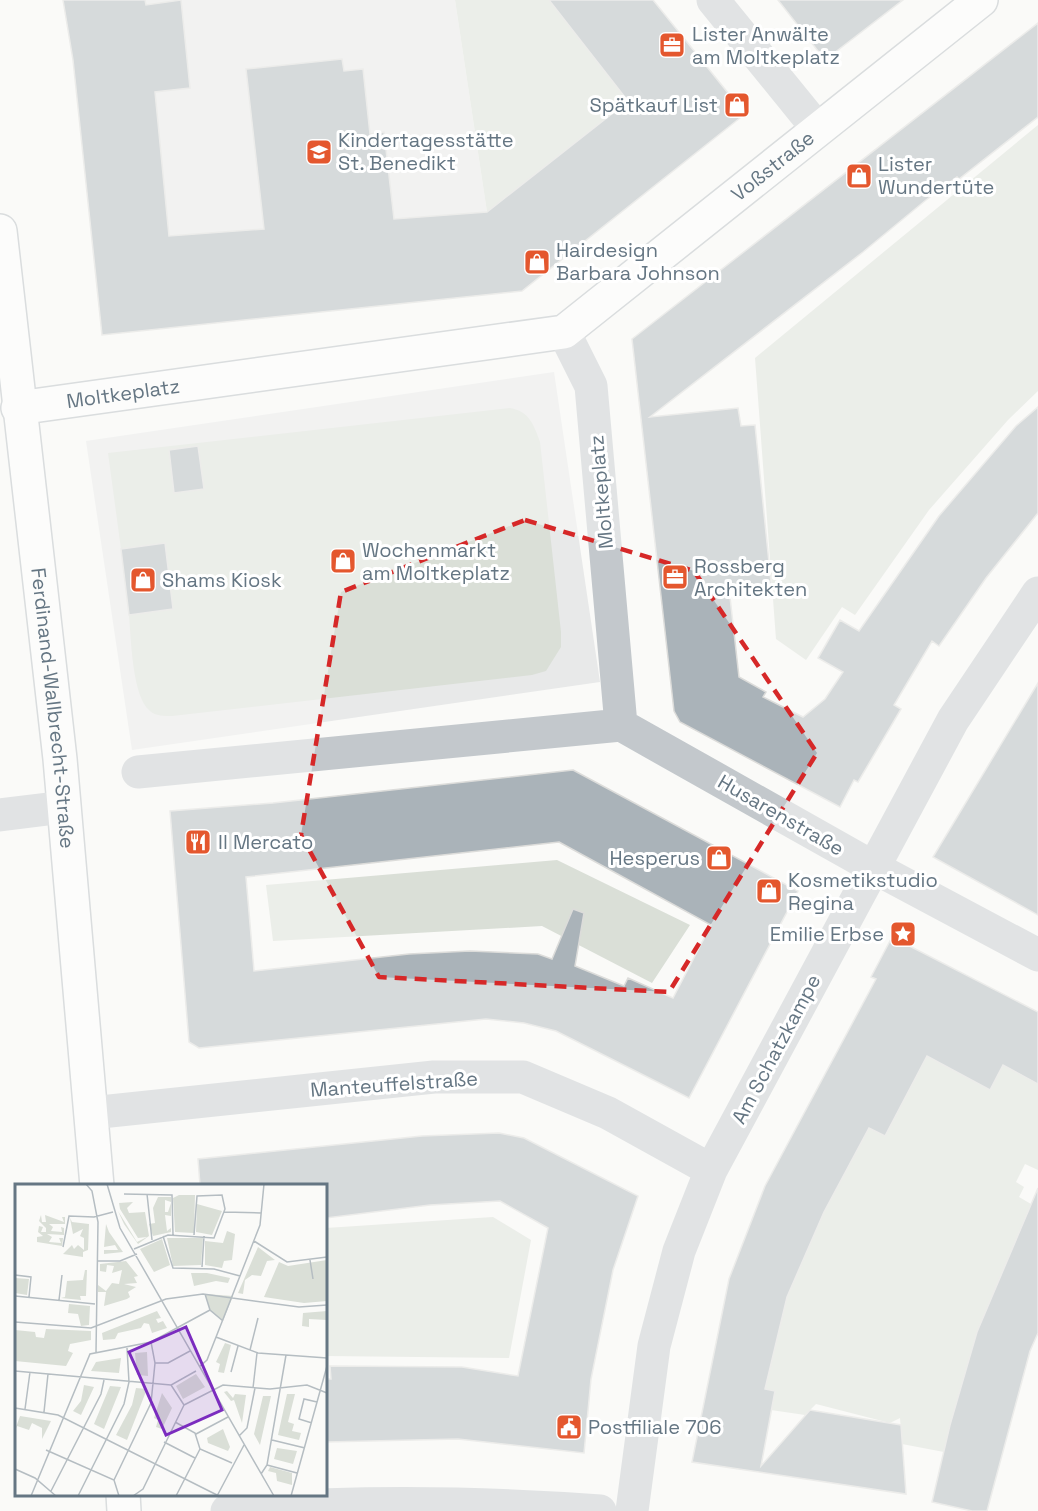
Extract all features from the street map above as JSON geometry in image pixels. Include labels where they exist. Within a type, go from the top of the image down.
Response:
[{"type":"street","points":[[713,0],[817,128]]},
{"type":"street","name":"Voßstraße","points":[[564,332],[817,128],[981,0]]},
{"type":"street","name":"Ferdinand-Wallbrecht-Straße","points":[[0,231],[9,408],[64,807],[97,1184]]},
{"type":"street","name":"Moltkeplatz","points":[[9,408],[564,332],[591,386],[621,724]]},
{"type":"street","name":"Am Schatzkampe","points":[[632,1511],[654,1346],[679,1251],[711,1170],[953,720],[1038,593]]},
{"type":"street","points":[[138,772],[621,724]]},
{"type":"street","name":"Husarenstraße","points":[[621,724],[873,867],[1038,955]]},
{"type":"street","points":[[0,815],[64,807]]},
{"type":"street","name":"Manteuffelstraße","points":[[92,1113],[434,1077],[523,1077],[608,1113],[711,1170]]},
{"type":"street","points":[[123,1496],[124,1511]]},
{"type":"street","points":[[227,1511],[317,1503],[500,1504],[600,1511]]},
{"type":"highlighted area","points":[[525,520],[694,571],[817,753],[669,992],[379,977],[301,835],[341,592]]},
{"type":"shaded area","name":"Kindertagesstätte St. Benedikt","points":[[145,0],[455,0],[487,212],[169,236],[155,92],[190,88],[181,1],[146,5]]},
{"type":"shaded area","points":[[455,0],[549,0],[629,100],[487,212]]},
{"type":"shaded area","points":[[1038,125],[1038,391],[1008,420],[929,510],[855,615],[842,607],[806,660],[776,639],[755,358]]},
{"type":"shaded area","name":"Wochenmarkt am Moltkeplatz","points":[[554,372],[600,682],[132,750],[86,441]]},
{"type":"shaded area","name":"Wochenmarkt am Moltkeplatz","points":[[510,408],[526,416],[533,425],[540,442],[561,632],[561,647],[546,671],[532,675],[172,716],[155,714],[144,704],[136,680],[129,615],[172,609],[165,543],[121,549],[108,453]]},
{"type":"shaded area","points":[[557,860],[690,925],[652,983],[542,926],[273,941],[266,885]]},
{"type":"shaded area","points":[[912,1016],[990,1089],[1003,1065],[1038,1084],[1038,1170],[1025,1164],[1016,1182],[1024,1187],[1019,1197],[1031,1204],[977,1333],[944,1452],[902,1444],[900,1418],[890,1423],[816,1404],[805,1415],[771,1410],[765,1389],[787,1297],[824,1212],[869,1128],[885,1136],[905,1098]]},
{"type":"shaded area","points":[[493,1217],[531,1240],[509,1358],[327,1356],[327,1228]]},
{"type":"building","points":[[63,0],[145,0],[146,5],[181,0],[190,88],[155,92],[169,236],[264,229],[246,69],[342,59],[344,71],[363,69],[370,134],[384,132],[394,219],[487,212],[628,101],[549,0],[653,0],[745,114],[522,291],[102,335],[73,60]]},
{"type":"building","points":[[778,0],[903,0],[825,60]]},
{"type":"building","points":[[1038,23],[1038,117],[959,179],[957,177],[926,200],[863,252],[650,417],[738,408],[741,426],[755,425],[772,592],[730,597],[739,677],[766,692],[763,697],[803,717],[825,699],[843,672],[818,658],[840,620],[859,631],[939,516],[1016,426],[1038,407],[1038,513],[986,578],[939,646],[932,641],[894,705],[901,709],[858,782],[854,780],[840,807],[680,722],[674,711],[632,339]]},
{"type":"building","points":[[198,446],[204,489],[174,493],[169,450]]},
{"type":"building","points":[[165,543],[173,609],[129,615],[121,549]]},
{"type":"building","points":[[1038,683],[1038,915],[933,857]]},
{"type":"building","points":[[573,770],[798,891],[689,1098],[556,1031],[524,1023],[486,1019],[199,1048],[189,1042],[170,811],[273,803]],"holes":[[[559,842],[711,925],[673,998],[628,978],[624,986],[575,966],[584,913],[573,909],[552,959],[538,954],[470,951],[409,954],[254,971],[246,877]]]},
{"type":"building","points":[[892,937],[1038,1012],[1038,1084],[1003,1065],[990,1090],[927,1056],[885,1136],[869,1128],[824,1212],[787,1297],[765,1389],[775,1391],[761,1466],[810,1410],[901,1425],[906,1494],[692,1462],[729,1279],[765,1186],[876,979],[871,977]]},
{"type":"building","points":[[499,1133],[524,1138],[638,1196],[613,1270],[591,1379],[584,1453],[458,1439],[327,1442],[327,1379],[331,1379],[330,1366],[462,1367],[518,1376],[548,1228],[500,1201],[430,1205],[327,1218],[327,1184],[200,1184],[198,1159],[422,1136]]},
{"type":"building","points":[[1038,1188],[1038,1333],[1030,1351],[987,1511],[972,1511],[932,1502],[950,1425],[977,1332]]},
{"type":"place","name":"Lister Anwälte am Moltkeplatz","points":[[672,45]]},
{"type":"place","name":"Spätkauf List","points":[[737,105]]},
{"type":"place","name":"Kindertagesstätte St. Benedikt","points":[[319,152]]},
{"type":"place","name":"Lister Wundertüte","points":[[859,176]]},
{"type":"place","name":"Hairdesign Barbara Johnson","points":[[537,262]]},
{"type":"place","name":"Wochenmarkt am Moltkeplatz","points":[[343,561]]},
{"type":"place","name":"Rossberg Architekten","points":[[675,577]]},
{"type":"place","name":"Shams Kiosk","points":[[143,580]]},
{"type":"place","name":"Il Mercato","points":[[198,842]]},
{"type":"place","name":"Hesperus","points":[[719,858]]},
{"type":"place","name":"Kosmetikstudio Regina","points":[[769,891]]},
{"type":"place","name":"Emilie Erbse","points":[[903,934]]},
{"type":"place","name":"Postfiliale 706","points":[[569,1427]]}]
